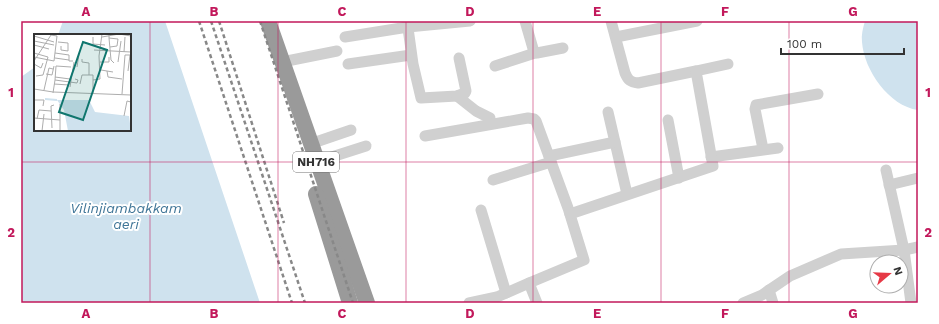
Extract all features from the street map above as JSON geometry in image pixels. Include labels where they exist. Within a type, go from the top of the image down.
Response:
[{"type":"highway","points":[[257,21],[317,196],[350,303]]},
{"type":"highway","name":"NH716","points":[[268,21],[316,162],[367,303]]},
{"type":"street","points":[[345,37],[407,24],[470,21]]},
{"type":"street","points":[[525,21],[532,50],[535,53]]},
{"type":"street","points":[[612,21],[627,79],[632,82],[638,83],[728,64]]},
{"type":"street","points":[[616,37],[697,21]]},
{"type":"street","points":[[407,24],[411,55],[420,98],[463,95],[466,91],[459,58]]},
{"type":"street","points":[[495,66],[535,53],[563,48]]},
{"type":"street","points":[[282,62],[337,51]]},
{"type":"street","points":[[348,64],[411,55]]},
{"type":"street","points":[[570,214],[713,166],[696,71]]},
{"type":"street","points":[[763,150],[755,109],[756,104],[818,94]]},
{"type":"street","points":[[456,96],[476,111],[490,118]]},
{"type":"street","points":[[608,112],[627,194]]},
{"type":"street","points":[[425,136],[532,118],[536,121],[570,214],[584,260],[506,293],[469,303]]},
{"type":"street","points":[[668,120],[679,178]]},
{"type":"street","points":[[310,144],[351,130]]},
{"type":"street","points":[[493,180],[550,159],[615,142]]},
{"type":"street","points":[[316,162],[366,146]]},
{"type":"street","points":[[712,158],[778,148]]},
{"type":"street","points":[[886,170],[904,250],[911,303]]},
{"type":"street","points":[[889,185],[918,178]]},
{"type":"street","points":[[481,210],[506,293]]},
{"type":"street","points":[[744,303],[769,290],[790,276],[842,254],[904,250],[918,247]]},
{"type":"street","points":[[529,283],[538,303]]},
{"type":"street","points":[[769,290],[773,303]]},
{"type":"water","name":"Vilinjiambakkam aeri","points":[[63,21],[165,21],[260,303],[21,303],[21,77],[34,68],[34,131],[131,131],[131,34],[58,34]]},
{"type":"water","points":[[865,21],[918,21],[918,110],[897,102],[880,85],[873,75],[864,53],[862,42]]},
{"type":"railway","points":[[199,21],[292,303]]},
{"type":"railway","points":[[211,21],[305,303]]},
{"type":"railway","points":[[219,21],[284,223]]},
{"type":"railway","points":[[260,21],[353,303]]}]
